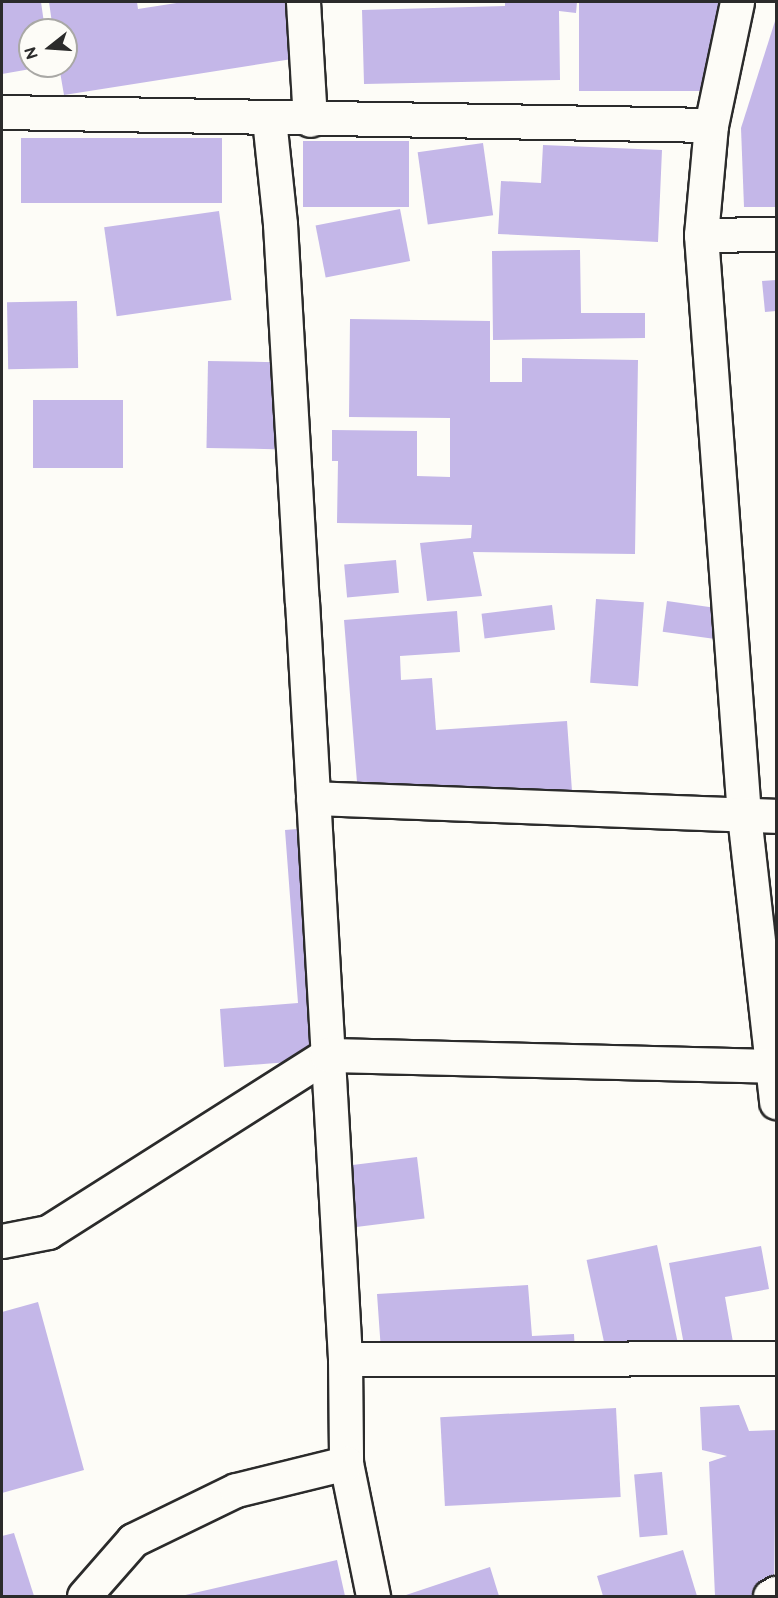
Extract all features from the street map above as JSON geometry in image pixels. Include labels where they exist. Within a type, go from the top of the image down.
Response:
[{"type":"street","points":[[303,2],[310,120]]},
{"type":"street","points":[[737,2],[711,124],[701,235],[744,815],[775,1066],[777,1102]]},
{"type":"street","points":[[2,112],[310,120],[711,124]]},
{"type":"street","points":[[269,119],[280,224],[313,798],[345,1359],[346,1463],[373,1596]]},
{"type":"street","points":[[701,235],[777,234]]},
{"type":"street","points":[[313,798],[777,816]]},
{"type":"street","points":[[2,1241],[48,1232],[327,1055],[775,1066]]},
{"type":"street","points":[[345,1359],[777,1358]]},
{"type":"street","points":[[84,1596],[133,1540],[236,1490],[346,1463]]},
{"type":"street","points":[[770,1596],[777,1593]]},
{"type":"building","points":[[2,2],[41,2],[43,18],[18,18],[18,71],[2,74]]},
{"type":"building","points":[[49,2],[137,2],[138,9],[183,2],[302,2],[311,56],[64,95],[61,78],[78,78],[78,18],[51,18]]},
{"type":"building","points":[[505,2],[577,2],[576,13],[559,11],[560,80],[364,84],[362,10],[505,6]]},
{"type":"building","points":[[579,2],[721,2],[721,91],[579,91]]},
{"type":"building","points":[[776,18],[776,207],[744,207],[741,128]]},
{"type":"building","points":[[21,138],[222,138],[222,203],[21,203]]},
{"type":"building","points":[[303,141],[409,141],[409,207],[303,207]]},
{"type":"building","points":[[483,143],[493,215],[428,224],[418,152]]},
{"type":"building","points":[[543,145],[662,150],[658,242],[498,234],[501,181],[541,183]]},
{"type":"building","points":[[400,209],[410,261],[326,277],[316,225]]},
{"type":"building","points":[[219,211],[232,300],[117,316],[104,227]]},
{"type":"building","points":[[580,250],[581,313],[645,313],[645,338],[493,340],[492,251]]},
{"type":"building","points":[[776,280],[776,311],[765,312],[762,281]]},
{"type":"building","points":[[77,301],[78,368],[8,369],[7,302]]},
{"type":"building","points":[[350,319],[490,321],[490,382],[522,382],[522,358],[638,360],[635,554],[473,552],[482,596],[427,601],[420,543],[471,538],[472,525],[337,523],[338,461],[332,461],[332,430],[417,431],[417,476],[450,477],[450,418],[349,417]]},
{"type":"building","points":[[208,361],[276,362],[274,449],[206,448]]},
{"type":"building","points":[[33,400],[123,400],[123,468],[33,468]]},
{"type":"building","points":[[396,560],[399,593],[347,597],[344,565]]},
{"type":"building","points":[[596,599],[644,602],[638,686],[590,683]]},
{"type":"building","points":[[667,601],[730,610],[726,641],[663,632]]},
{"type":"building","points":[[552,605],[555,630],[485,638],[482,614]]},
{"type":"building","points":[[457,611],[460,652],[400,656],[401,680],[432,678],[436,730],[567,721],[572,791],[359,807],[344,620]]},
{"type":"building","points":[[310,828],[327,1059],[224,1067],[220,1009],[298,1003],[285,830]]},
{"type":"building","points":[[417,1157],[425,1219],[346,1228],[339,1167]]},
{"type":"building","points":[[657,1245],[680,1353],[609,1368],[587,1260]]},
{"type":"building","points":[[761,1246],[769,1289],[725,1297],[734,1348],[686,1356],[669,1263]]},
{"type":"building","points":[[528,1285],[532,1336],[574,1334],[575,1352],[382,1365],[377,1294]]},
{"type":"building","points":[[38,1302],[84,1470],[2,1493],[2,1312]]},
{"type":"building","points":[[739,1405],[749,1431],[776,1430],[774,1596],[715,1596],[709,1462],[727,1456],[702,1450],[700,1407]]},
{"type":"building","points":[[616,1408],[621,1497],[445,1506],[440,1417]]},
{"type":"building","points":[[662,1472],[667,1535],[640,1537],[634,1474]]},
{"type":"building","points":[[14,1533],[34,1596],[2,1596],[2,1536]]},
{"type":"building","points":[[683,1550],[697,1596],[603,1596],[597,1576]]},
{"type":"building","points":[[337,1560],[345,1596],[181,1596]]},
{"type":"building","points":[[490,1567],[499,1596],[403,1596]]}]
